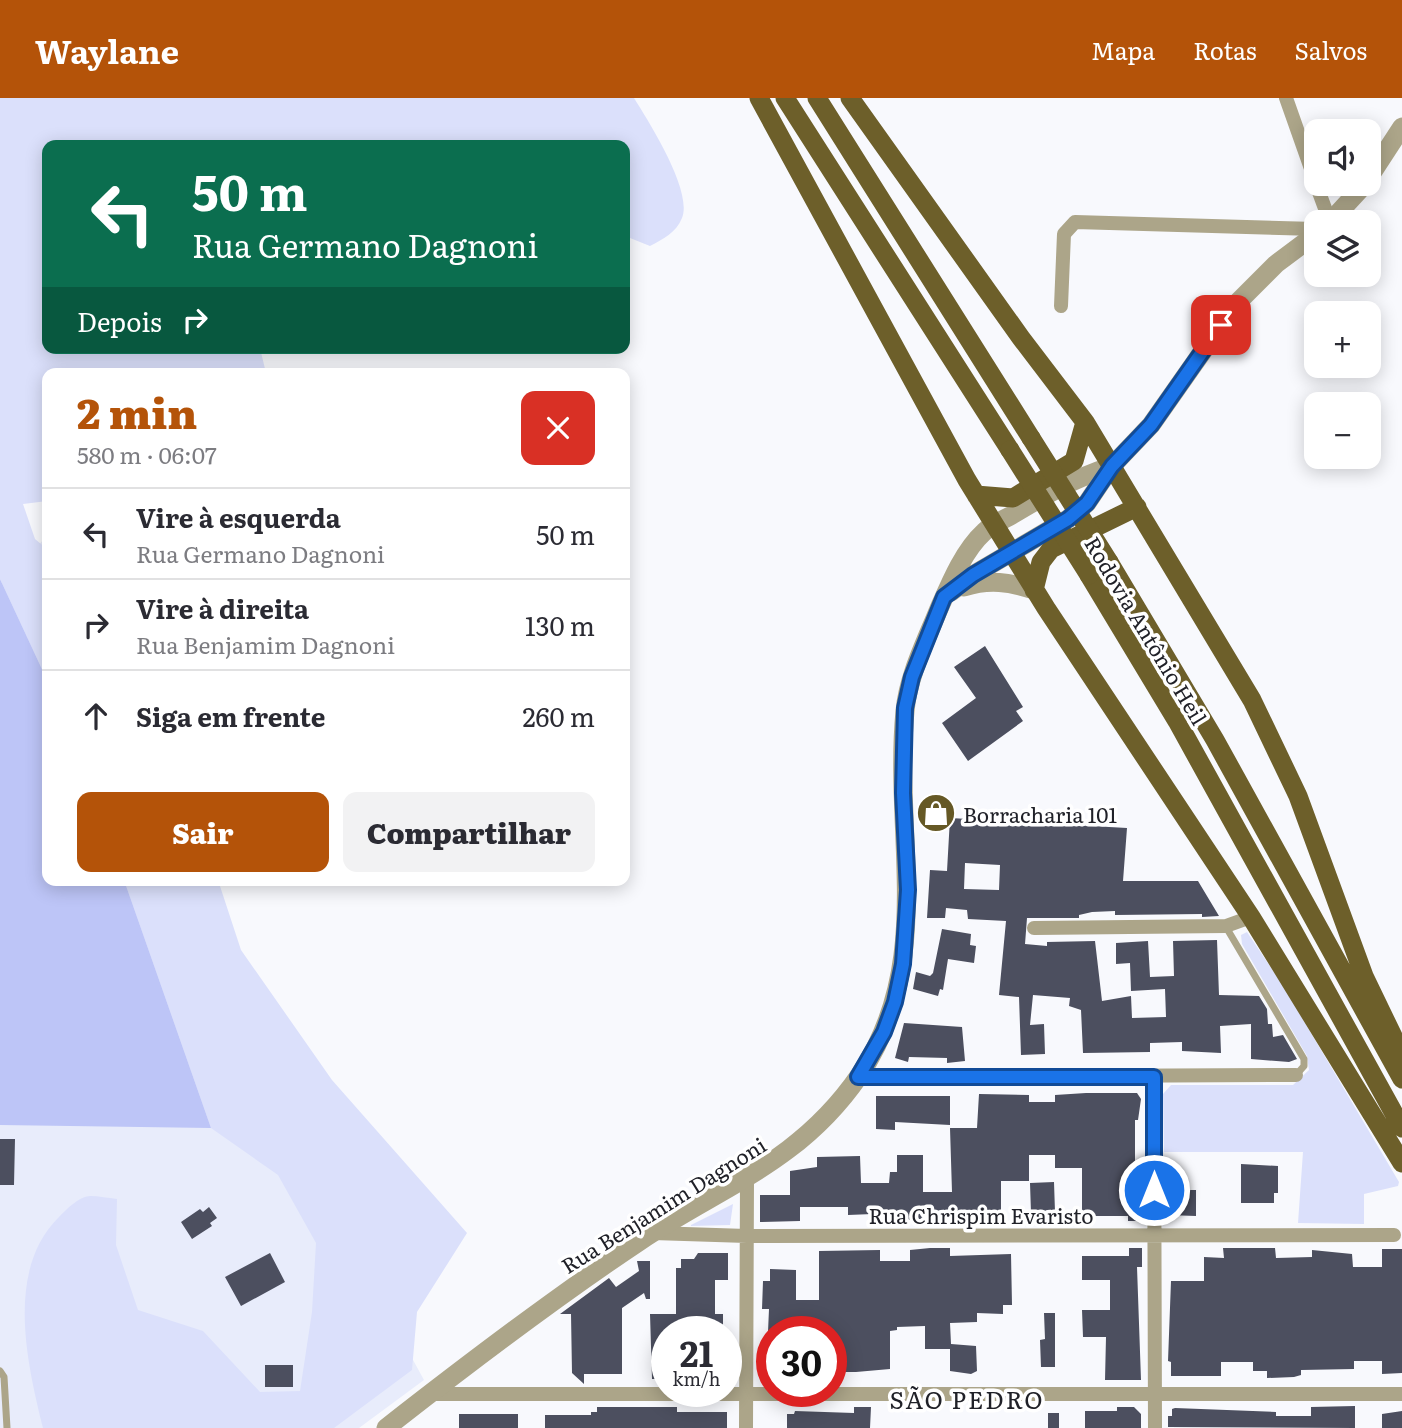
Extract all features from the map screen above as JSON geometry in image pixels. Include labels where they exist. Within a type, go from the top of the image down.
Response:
[{"type":"main road","points":[[759,98],[994,525],[1034,590],[1251,917],[1402,1163]]},
{"type":"main road","name":"Rodovia Antônio Heil","points":[[785,98],[1089,575],[1182,731],[1402,1128]]},
{"type":"main road","name":"Rodovia Antônio Heil","points":[[817,98],[1109,562],[1215,740],[1402,1079]]},
{"type":"main road","points":[[850,98],[1021,338],[1085,422],[1268,729],[1298,796],[1364,976],[1402,1055]]},
{"type":"main road","points":[[976,495],[1013,498],[1073,461],[1085,422]]},
{"type":"main road","points":[[1034,590],[1041,562],[1051,549],[1137,507]]},
{"type":"street","points":[[1286,98],[1304,149]]},
{"type":"street","points":[[1381,159],[1402,127]]},
{"type":"street","points":[[1341,210],[1354,196]]},
{"type":"street","points":[[1061,306],[1064,233],[1075,222],[1304,231]]},
{"type":"street","points":[[944,597],[965,580],[1068,519],[1100,488],[1112,466],[1151,425],[1236,304],[1276,264],[1304,241]]},
{"type":"street","name":"Rua Benjamim Dagnoni","points":[[386,1428],[652,1233],[747,1180],[785,1154],[821,1122],[858,1077],[884,1032],[895,1002],[903,964],[908,890],[903,793],[905,708],[912,677],[944,597],[971,548],[984,531],[1070,480],[1112,466]]},
{"type":"street","points":[[944,597],[965,586],[988,581],[1012,582],[1034,590]]},
{"type":"street","points":[[1034,928],[1226,926],[1251,917]]},
{"type":"street","points":[[858,1077],[1296,1075]]},
{"type":"street","points":[[1154,1077],[1155,1428]]},
{"type":"street","points":[[746,1428],[747,1180]]},
{"type":"street","name":"Rua Chrispim Evaristo","points":[[652,1233],[747,1236],[1394,1235]]},
{"type":"street","points":[[430,1394],[1402,1394]]},
{"type":"lane","points":[[1226,926],[1304,1059],[1304,1066],[1296,1075]]},
{"type":"lane","points":[[0,1371],[4,1377],[7,1428]]},
{"type":"shaded area","points":[[0,98],[634,98],[676,174],[684,206],[682,218],[673,232],[650,246],[630,238],[630,140],[42,140],[42,354],[261,354],[265,368],[42,368],[42,502],[23,504],[35,539],[42,545],[42,669],[0,579]]},
{"type":"shaded area","points":[[42,541],[42,886],[185,886],[259,1078],[424,1380],[359,1428],[0,1428],[0,585]]},
{"type":"shaded area","points":[[126,886],[220,886],[241,950],[332,1080],[467,1233],[417,1312],[412,1370],[334,1428],[43,1428],[27,1347],[26,1290],[31,1263],[42,1239],[59,1217],[73,1204],[90,1196],[117,1199],[116,1245],[138,1310],[203,1331],[260,1392],[300,1391],[312,1312],[316,1243],[278,1175],[211,1128]]},
{"type":"shaded area","points":[[1247,932],[1282,984],[1399,1182],[1398,1186],[1364,1194],[1364,1224],[1298,1223],[1303,1152],[1164,1152],[1163,1094],[1171,1085],[1293,1085],[1309,1070],[1307,1056],[1242,944],[1241,935]]},
{"type":"shaded area","points":[[733,1204],[730,1225],[691,1226],[691,1225]]},
{"type":"water","points":[[0,579],[42,669],[42,886],[126,886],[211,1128],[0,1125]]},
{"type":"building","points":[[985,646],[1023,707],[1016,711],[1023,721],[968,761],[942,723],[976,698],[954,667]]},
{"type":"building","name":"Borracharia 101","points":[[923,806],[949,806],[949,821],[923,821]]},
{"type":"building","points":[[950,818],[1127,828],[1123,881],[1198,881],[1219,916],[1115,915],[1115,911],[1092,912],[1079,915],[1079,918],[1027,918],[1025,944],[1047,946],[1047,942],[1095,941],[1102,1001],[1131,996],[1132,1018],[1166,1017],[1165,989],[1131,991],[1130,963],[1116,964],[1116,943],[1148,941],[1150,977],[1174,976],[1173,941],[1217,940],[1219,995],[1259,996],[1267,1009],[1268,1024],[1272,1024],[1273,1037],[1283,1035],[1297,1059],[1289,1062],[1251,1059],[1251,1024],[1220,1026],[1221,1053],[1182,1051],[1182,1042],[1150,1043],[1150,1052],[1083,1053],[1081,1010],[1069,1006],[1070,998],[1033,995],[1030,1025],[1044,1024],[1045,1054],[1021,1055],[1019,997],[999,995],[1006,921],[968,919],[967,910],[946,908],[945,918],[927,918],[930,870],[947,871]],"holes":[[[965,863],[1000,865],[999,890],[964,889]]]},
{"type":"building","points":[[942,929],[971,934],[970,945],[976,946],[974,963],[948,959],[943,990],[940,989],[938,996],[913,989],[916,972],[930,976],[933,973]]},
{"type":"building","points":[[904,1023],[962,1027],[965,1061],[947,1063],[947,1058],[909,1057],[908,1062],[895,1058]]},
{"type":"building","points":[[1137,1093],[1141,1099],[1138,1120],[1135,1120],[1135,1188],[1142,1188],[1142,1221],[1128,1221],[1128,1216],[1082,1216],[1082,1168],[1055,1168],[1055,1155],[1029,1155],[1029,1181],[1001,1181],[1001,1214],[975,1214],[975,1219],[923,1216],[923,1220],[897,1220],[897,1213],[848,1215],[848,1207],[800,1207],[800,1221],[760,1222],[760,1195],[790,1195],[790,1171],[817,1167],[817,1157],[860,1156],[861,1183],[889,1183],[890,1172],[897,1172],[897,1155],[923,1155],[923,1192],[952,1192],[950,1128],[977,1128],[979,1094],[1029,1095],[1029,1102],[1055,1102],[1055,1095]]},
{"type":"building","points":[[876,1096],[950,1096],[950,1125],[895,1122],[895,1130],[876,1129]]},
{"type":"building","points":[[0,1139],[15,1139],[14,1185],[0,1185]]},
{"type":"building","points":[[1241,1164],[1278,1166],[1278,1193],[1274,1193],[1274,1203],[1241,1203]]},
{"type":"building","points":[[1054,1182],[1055,1212],[1031,1213],[1030,1183]]},
{"type":"building","points":[[1168,1190],[1196,1190],[1196,1216],[1167,1215]]},
{"type":"building","points":[[209,1207],[217,1218],[210,1223],[212,1226],[192,1239],[181,1222],[200,1209],[203,1212]]},
{"type":"building","points":[[950,1248],[950,1256],[1011,1254],[1012,1305],[1003,1305],[1003,1314],[977,1313],[977,1322],[950,1323],[951,1344],[976,1346],[977,1371],[971,1374],[950,1371],[950,1349],[925,1349],[925,1326],[897,1327],[897,1330],[890,1331],[890,1369],[847,1372],[847,1316],[769,1316],[769,1309],[762,1309],[763,1281],[770,1281],[770,1269],[796,1270],[796,1300],[819,1300],[819,1251],[880,1250],[880,1261],[910,1261],[910,1250]]},
{"type":"building","points":[[1129,1248],[1142,1248],[1142,1267],[1137,1267],[1141,1380],[1105,1380],[1106,1337],[1083,1337],[1082,1310],[1110,1310],[1110,1280],[1082,1280],[1082,1256],[1129,1256]]},
{"type":"building","points":[[1223,1248],[1275,1248],[1276,1258],[1312,1257],[1312,1250],[1352,1254],[1353,1267],[1382,1267],[1382,1249],[1402,1249],[1402,1373],[1382,1374],[1382,1361],[1354,1361],[1354,1369],[1301,1370],[1301,1375],[1294,1377],[1267,1378],[1267,1371],[1253,1371],[1253,1362],[1221,1362],[1221,1376],[1171,1376],[1171,1362],[1168,1361],[1171,1281],[1204,1281],[1204,1257],[1224,1258]]},
{"type":"building","points":[[270,1253],[285,1282],[241,1306],[225,1277]]},
{"type":"building","points":[[698,1253],[728,1253],[728,1280],[715,1280],[715,1314],[723,1316],[651,1316],[651,1346],[650,1314],[676,1314],[676,1268],[681,1268],[681,1259],[694,1259]]},
{"type":"building","points":[[637,1261],[650,1261],[650,1299],[646,1299],[644,1293],[622,1308],[622,1374],[584,1374],[584,1384],[572,1373],[571,1314],[560,1314],[609,1278],[616,1287],[639,1271]]},
{"type":"building","points":[[1044,1313],[1055,1313],[1055,1367],[1041,1367],[1040,1340],[1045,1339]]},
{"type":"building","points":[[265,1365],[293,1365],[293,1387],[265,1387]]},
{"type":"building","points":[[1355,1406],[1355,1428],[1168,1427],[1168,1416],[1172,1416],[1172,1409],[1175,1408],[1311,1416],[1311,1407]]},
{"type":"building","points":[[597,1407],[677,1407],[677,1412],[727,1412],[727,1428],[545,1428],[545,1415],[591,1415],[591,1412],[597,1412]]},
{"type":"building","points":[[854,1407],[871,1407],[870,1428],[787,1428],[787,1414],[794,1414],[795,1411],[854,1413]]},
{"type":"building","points":[[1117,1407],[1134,1407],[1141,1414],[1141,1428],[1085,1428],[1085,1411],[1117,1411]]},
{"type":"building","points":[[1402,1411],[1402,1428],[1382,1428],[1382,1414]]},
{"type":"building","points":[[1048,1413],[1059,1413],[1059,1428],[1048,1428]]},
{"type":"building","points":[[459,1414],[518,1414],[518,1428],[459,1428]]},
{"type":"place","name":"Borracharia 101","points":[[936,813]]},
{"type":"district","name":"SÃO PEDRO","points":[[967,1398]]},
{"type":"route","points":[[1154,1190],[1154,1077],[858,1077],[884,1032],[895,1002],[903,964],[908,890],[903,793],[905,708],[912,677],[944,597],[965,580],[1068,519],[1087,503],[1100,488],[1112,466],[1151,425],[1221,325]]}]
